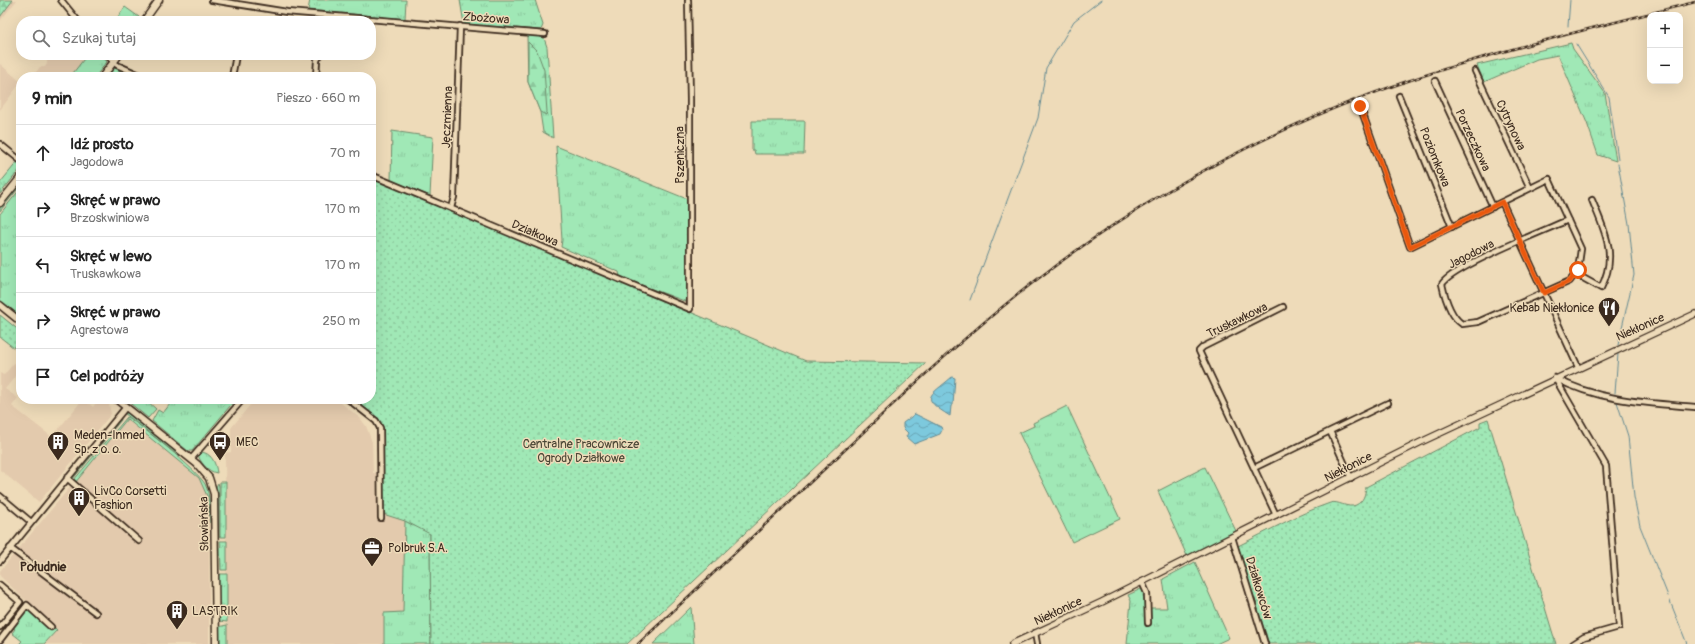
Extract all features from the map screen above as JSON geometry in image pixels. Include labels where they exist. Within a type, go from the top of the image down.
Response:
[{"type":"main road","points":[[148,16],[159,0]]},
{"type":"main road","points":[[106,72],[113,62]]},
{"type":"main road","points":[[0,203],[16,183]]},
{"type":"main road","points":[[0,305],[16,318]]},
{"type":"main road","name":"Słowiańska","points":[[122,404],[191,459],[206,475],[214,494],[216,644]]},
{"type":"street","points":[[61,0],[74,16]]},
{"type":"street","name":"Zbożowa","points":[[212,0],[281,11],[347,16]]},
{"type":"street","name":"Pszeniczna","points":[[688,0],[690,99],[690,309]]},
{"type":"street","name":"Zbożowa","points":[[376,19],[545,34]]},
{"type":"street","name":"Jęczmienna","points":[[451,208],[454,197],[460,26]]},
{"type":"street","points":[[233,72],[235,60]]},
{"type":"street","points":[[316,72],[317,60]]},
{"type":"street","points":[[113,62],[134,72]]},
{"type":"street","name":"Cytrynowa","points":[[1475,71],[1530,188]]},
{"type":"street","name":"Porzeczkowa","points":[[1435,81],[1493,207]]},
{"type":"street","name":"Poziomkowa","points":[[1399,96],[1452,227]]},
{"type":"street","points":[[1360,106],[1410,247],[1549,179],[1580,249],[1581,259],[1576,274],[1601,288],[1607,277],[1610,263],[1610,246],[1592,200]]},
{"type":"street","points":[[0,144],[16,157]]},
{"type":"street","name":"Działkowa","points":[[376,177],[690,309]]},
{"type":"street","points":[[1502,202],[1578,367]]},
{"type":"street","name":"Jagodowa","points":[[1568,220],[1453,273],[1442,284],[1445,298],[1455,317],[1462,324],[1467,325],[1478,322],[1570,281],[1576,274]]},
{"type":"street","name":"Truskawkowa","points":[[1254,468],[1199,351],[1203,347],[1283,307]]},
{"type":"street","name":"Niekłonice","points":[[1012,644],[1276,516],[1421,442],[1578,367],[1695,314]]},
{"type":"street","points":[[1555,378],[1578,390],[1602,396],[1641,402],[1695,407]]},
{"type":"street","points":[[1555,378],[1606,466],[1618,603],[1619,627],[1584,637],[1573,644]]},
{"type":"street","points":[[1276,516],[1254,468],[1388,403]]},
{"type":"street","points":[[191,459],[239,404]]},
{"type":"street","points":[[354,404],[376,421],[380,428],[381,518]]},
{"type":"street","points":[[0,560],[126,407]]},
{"type":"street","points":[[1330,431],[1351,478]]},
{"type":"street","points":[[67,478],[138,541]]},
{"type":"street","points":[[0,496],[31,522]]},
{"type":"street","name":"Działkowców","points":[[1232,537],[1265,644]]},
{"type":"street","points":[[10,548],[96,613]]},
{"type":"street","points":[[1142,582],[1147,592],[1148,623]]},
{"type":"street","points":[[0,585],[20,602],[0,627]]},
{"type":"street","points":[[4,644],[0,640],[27,605],[51,627]]},
{"type":"street","points":[[1035,633],[1037,644]]},
{"type":"shaded area","points":[[0,0],[17,0],[0,21]]},
{"type":"shaded area","points":[[47,60],[83,60],[74,72],[36,72],[40,67],[45,67]]},
{"type":"shaded area","points":[[0,64],[16,78],[16,89],[0,110]]},
{"type":"shaded area","points":[[14,363],[16,365],[16,375],[5,389],[16,397],[16,401],[12,406],[52,437],[79,404],[89,404],[93,407],[95,404],[109,404],[111,414],[39,502],[0,470],[0,373],[4,375]]},
{"type":"shaded area","points":[[251,404],[342,404],[360,418],[366,426],[372,442],[373,473],[376,473],[377,511],[405,521],[403,613],[384,613],[384,644],[227,644],[225,453],[231,452],[231,428]]},
{"type":"shaded area","points":[[127,419],[199,478],[207,496],[209,511],[209,644],[44,644],[57,630],[0,576],[0,571]]},
{"type":"green space","points":[[0,0],[13,0],[0,17]]},
{"type":"green space","points":[[310,0],[406,0],[405,19],[308,10]]},
{"type":"green space","points":[[460,0],[535,0],[543,25],[541,30],[464,24]]},
{"type":"green space","points":[[125,7],[138,16],[119,16]]},
{"type":"green space","points":[[531,34],[544,38],[547,47],[553,138],[543,132],[540,112],[528,82],[527,36]]},
{"type":"green space","points":[[528,42],[537,51],[544,70],[546,115],[540,112],[528,82]]},
{"type":"green space","points":[[1571,43],[1573,49],[1605,93],[1616,161],[1598,155],[1587,123],[1558,55],[1537,59],[1484,82],[1477,65]]},
{"type":"green space","points":[[83,60],[106,60],[107,62],[99,72],[74,72]]},
{"type":"green space","points":[[115,68],[121,69],[119,72],[111,72]]},
{"type":"green space","points":[[121,69],[128,72],[119,72]]},
{"type":"green space","points":[[752,121],[805,121],[804,154],[755,154],[754,150],[752,150]]},
{"type":"green space","points":[[392,131],[433,137],[430,196],[391,180]]},
{"type":"green space","points":[[556,146],[687,199],[687,302],[620,277],[619,272],[561,247],[562,240]]},
{"type":"green space","points":[[16,163],[16,174],[0,194],[0,183]]},
{"type":"green space","name":"Centralne Pracownicze Ogrody Działkowe","points":[[376,179],[806,361],[926,363],[627,644],[431,644],[430,534],[405,521],[383,514],[379,420],[358,404],[376,404]]},
{"type":"green space","points":[[16,186],[16,191],[0,211],[0,206]]},
{"type":"green space","points":[[16,194],[16,315],[0,302],[0,214]]},
{"type":"green space","points":[[0,315],[16,328],[16,345],[14,348],[0,337]]},
{"type":"green space","points":[[131,404],[150,404],[156,409],[148,418]]},
{"type":"green space","points":[[170,404],[232,404],[192,451],[188,451],[152,421],[158,410],[163,413]]},
{"type":"green space","points":[[1067,406],[1120,519],[1072,542],[1019,433],[1034,426],[1033,423]]},
{"type":"green space","points":[[124,413],[129,413],[181,455],[179,456]]},
{"type":"green space","points":[[120,417],[121,420],[72,480],[73,474]]},
{"type":"green space","points":[[127,417],[168,448],[200,477],[205,484],[208,493],[210,523],[207,496],[199,478],[127,419],[75,483],[73,481]]},
{"type":"green space","points":[[1488,419],[1556,644],[1269,644],[1238,546],[1318,507],[1333,502],[1349,506],[1356,505],[1365,495],[1366,487],[1480,427],[1480,422]]},
{"type":"green space","points":[[200,452],[204,452],[210,456],[217,473],[210,471],[202,463],[198,454]]},
{"type":"green space","points":[[1205,467],[1236,531],[1187,556],[1158,491]]},
{"type":"green space","points":[[220,482],[226,482],[226,537],[220,537]]},
{"type":"green space","points":[[218,483],[219,537],[217,534],[216,487]]},
{"type":"green space","points":[[405,521],[430,533],[431,644],[384,644],[384,613],[403,612]]},
{"type":"green space","points":[[220,541],[227,541],[227,570],[221,570]]},
{"type":"green space","points":[[1195,562],[1229,638],[1216,644],[1127,644],[1131,601],[1128,595],[1143,588],[1150,616],[1150,608],[1167,608],[1163,579]]},
{"type":"green space","points":[[220,574],[227,574],[227,622],[219,621],[218,576]]},
{"type":"green space","points":[[691,607],[694,644],[653,644]]},
{"type":"green space","points":[[28,609],[51,630],[54,627],[57,630],[44,644],[19,644],[22,641],[12,633],[15,629],[12,627],[25,610]]},
{"type":"green space","points":[[227,625],[227,644],[218,644],[218,627]]},
{"type":"water","points":[[952,377],[955,378],[953,405],[951,406],[950,416],[934,405],[931,401],[931,397],[933,393]]},
{"type":"water","points":[[915,414],[941,427],[942,430],[940,434],[914,444],[906,437],[908,433],[903,428],[903,423]]},
{"type":"waterway","points":[[970,300],[1038,118],[1046,68],[1074,21],[1101,0]]},
{"type":"waterway","points":[[1568,26],[1570,0]]},
{"type":"waterway","points":[[1576,44],[1609,97],[1618,159]]},
{"type":"waterway","points":[[1618,164],[1629,224],[1634,275],[1618,345]]},
{"type":"waterway","points":[[1615,393],[1618,354]]},
{"type":"waterway","points":[[1617,402],[1628,436],[1634,497],[1640,526],[1668,596]]},
{"type":"waterway","points":[[1670,601],[1687,644]]},
{"type":"railway","points":[[638,644],[918,381],[964,340],[1035,281],[1098,235],[1130,214],[1197,174],[1267,138],[1350,102],[1447,68],[1545,40],[1695,2]]},
{"type":"place","name":"Kebab Niekłonice","points":[[1609,328]]},
{"type":"place","name":"Meden-Inmed Sp. z o. o.","points":[[58,462]]},
{"type":"place","name":"MEC","points":[[220,462]]},
{"type":"place","name":"LivCo Corsetti Fashion","points":[[79,518]]},
{"type":"place","name":"Polbruk S.A.","points":[[372,568]]},
{"type":"place","name":"LASTRIK","points":[[177,630]]},
{"type":"district","name":"Południe","points":[[43,566]]},
{"type":"route","points":[[1360,106],[1410,247],[1502,202],[1544,293],[1552,291],[1570,281],[1576,275],[1578,270]]}]
